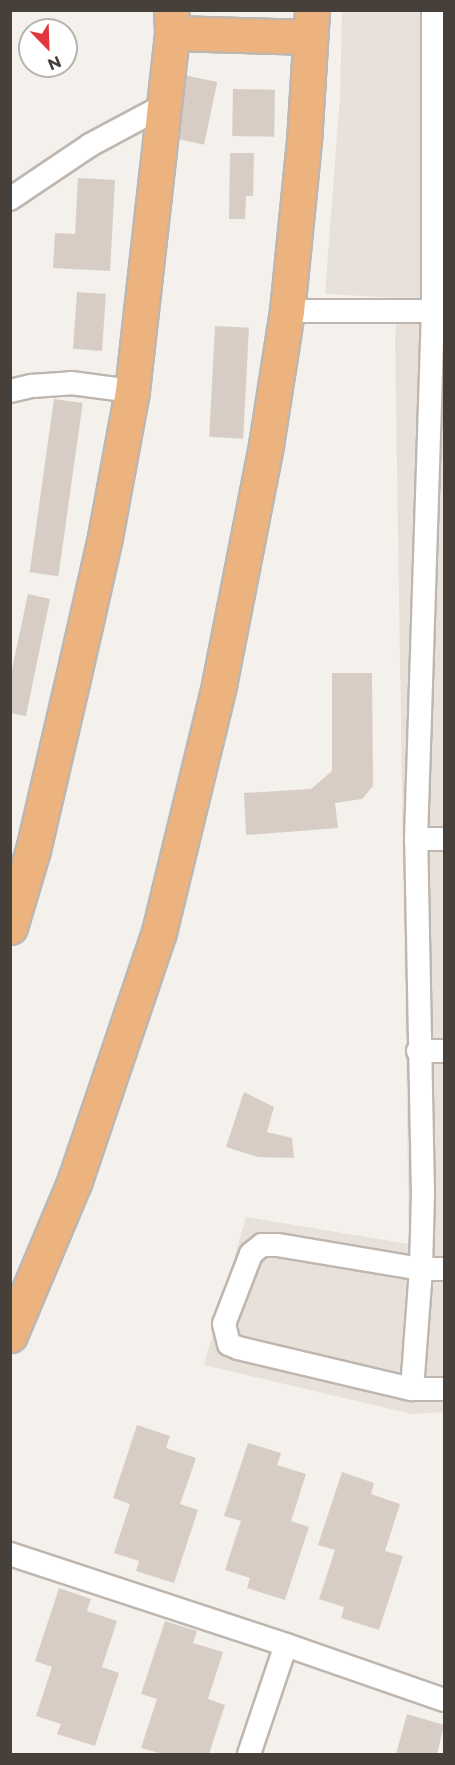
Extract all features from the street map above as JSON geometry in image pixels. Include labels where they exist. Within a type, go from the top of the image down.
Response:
[{"type":"highway","points":[[10,927],[33,850],[71,687],[105,537],[132,391],[171,22],[311,24],[304,142],[287,311],[266,445],[219,685],[159,932],[75,1180],[10,1335]]},
{"type":"street","points":[[412,1389],[421,1269],[434,1194],[418,1051],[416,839],[439,311],[433,10]]},
{"type":"street","points":[[10,199],[90,145],[163,106]]},
{"type":"street","points":[[287,311],[439,311]]},
{"type":"street","points":[[10,391],[32,386],[71,383],[132,391]]},
{"type":"street","points":[[416,839],[444,839]]},
{"type":"street","points":[[418,1051],[444,1051]]},
{"type":"street","points":[[444,1269],[421,1269],[277,1245],[262,1245],[251,1254],[224,1324],[230,1344],[238,1348],[412,1389],[444,1389]]},
{"type":"street","points":[[10,1554],[444,1700]]},
{"type":"street","points":[[249,1755],[286,1645]]},
{"type":"shaded area","points":[[342,11],[444,11],[444,1412],[412,1414],[204,1365],[246,1217],[409,1244],[395,339],[399,298],[325,294],[340,97]]},
{"type":"building","points":[[184,75],[217,82],[204,145],[171,138]]},
{"type":"building","points":[[233,89],[275,90],[274,137],[232,136]]},
{"type":"building","points":[[230,153],[254,153],[253,196],[246,196],[245,219],[229,219]]},
{"type":"building","points":[[78,178],[115,180],[110,271],[53,268],[55,233],[75,234]]},
{"type":"building","points":[[77,292],[106,294],[102,351],[73,349]]},
{"type":"building","points":[[215,326],[249,328],[243,439],[209,437]]},
{"type":"building","points":[[54,399],[83,403],[58,576],[30,572]]},
{"type":"building","points":[[28,594],[50,599],[26,716],[10,713],[10,679]]},
{"type":"building","points":[[332,673],[372,673],[373,786],[362,799],[335,803],[338,828],[246,835],[244,793],[311,789],[332,771]]},
{"type":"building","points":[[244,1092],[274,1107],[267,1132],[292,1138],[294,1158],[258,1157],[226,1147]]},
{"type":"building","points":[[137,1425],[170,1436],[166,1448],[196,1458],[180,1504],[198,1510],[174,1583],[136,1571],[139,1561],[114,1553],[130,1504],[113,1498]]},
{"type":"building","points":[[248,1443],[281,1453],[277,1465],[306,1474],[291,1521],[309,1527],[285,1600],[247,1588],[250,1578],[225,1570],[241,1521],[224,1516]]},
{"type":"building","points":[[342,1472],[374,1483],[371,1494],[400,1504],[385,1551],[403,1556],[379,1630],[341,1618],[344,1607],[319,1599],[335,1550],[318,1545]]},
{"type":"building","points":[[59,1588],[91,1599],[87,1611],[117,1621],[102,1667],[119,1673],[95,1746],[57,1734],[61,1724],[36,1716],[52,1667],[35,1661]]},
{"type":"building","points":[[165,1621],[197,1631],[193,1643],[223,1652],[208,1699],[225,1705],[209,1754],[163,1754],[141,1748],[157,1699],[141,1694]]},
{"type":"building","points":[[407,1714],[444,1725],[437,1754],[396,1754]]}]
